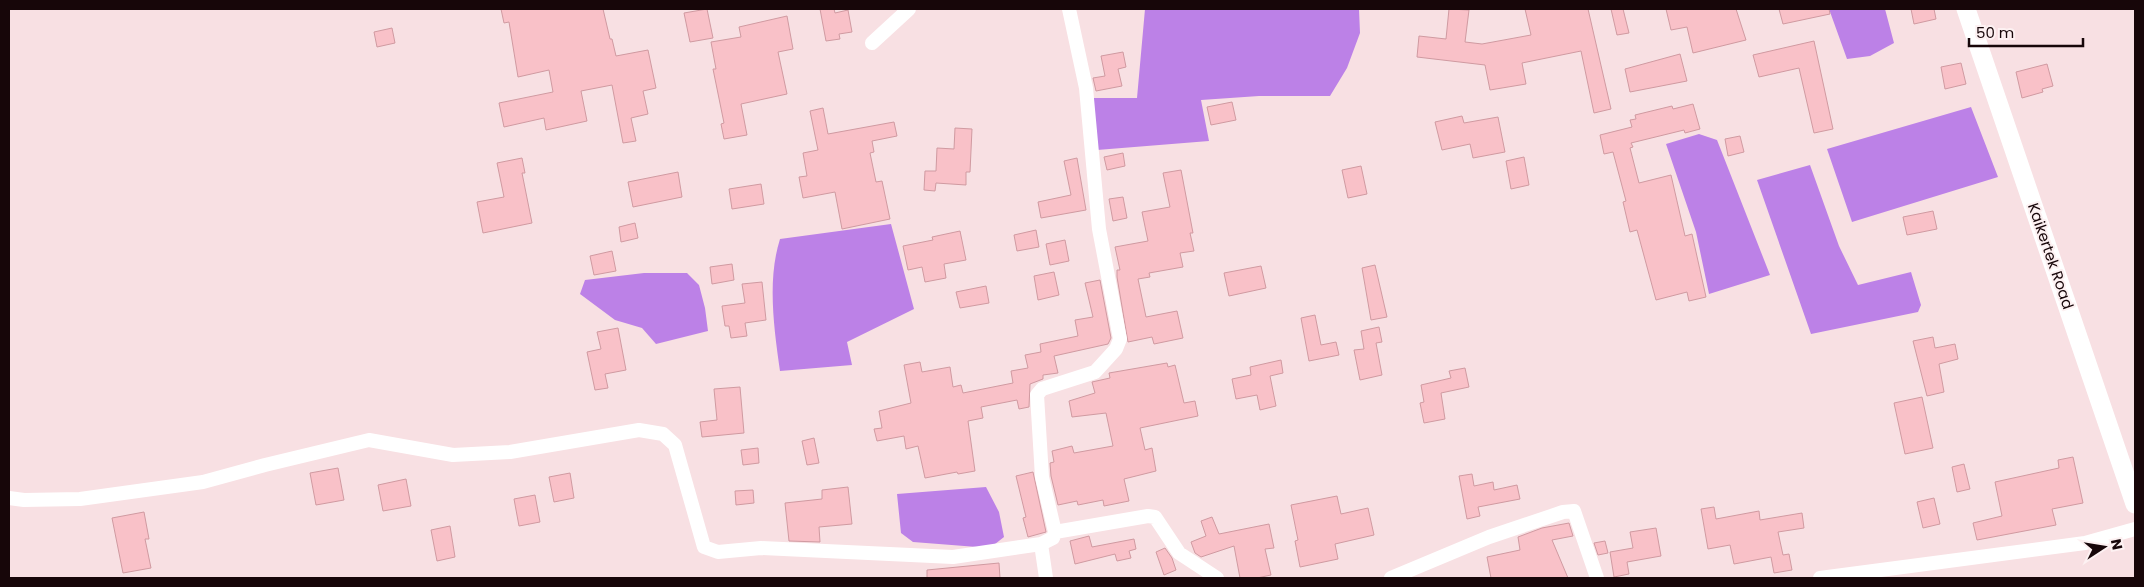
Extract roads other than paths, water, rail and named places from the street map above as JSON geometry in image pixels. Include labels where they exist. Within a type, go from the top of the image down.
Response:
[{"type":"main road","name":"Kaikertek Road","points":[[1966,9],[2135,504]]},
{"type":"street","points":[[872,43],[909,9]]},
{"type":"street","points":[[9,498],[24,500],[80,499],[203,482],[370,440],[453,455],[510,452],[639,430],[663,434],[675,445],[684,471],[699,535],[704,548],[718,552],[761,548],[953,557],[1041,544],[1052,538],[1055,532],[1042,477],[1037,395],[1042,389],[1095,372],[1116,349],[1120,339],[1099,230],[1086,88],[1069,9]]},
{"type":"street","points":[[1391,578],[1489,537],[1563,512],[1574,511],[1597,578]]},
{"type":"street","points":[[1055,532],[1148,516],[1155,517],[1179,553],[1217,578]]},
{"type":"street","points":[[1820,578],[2085,542],[2135,529]]},
{"type":"street","points":[[1041,544],[1046,578]]}]
